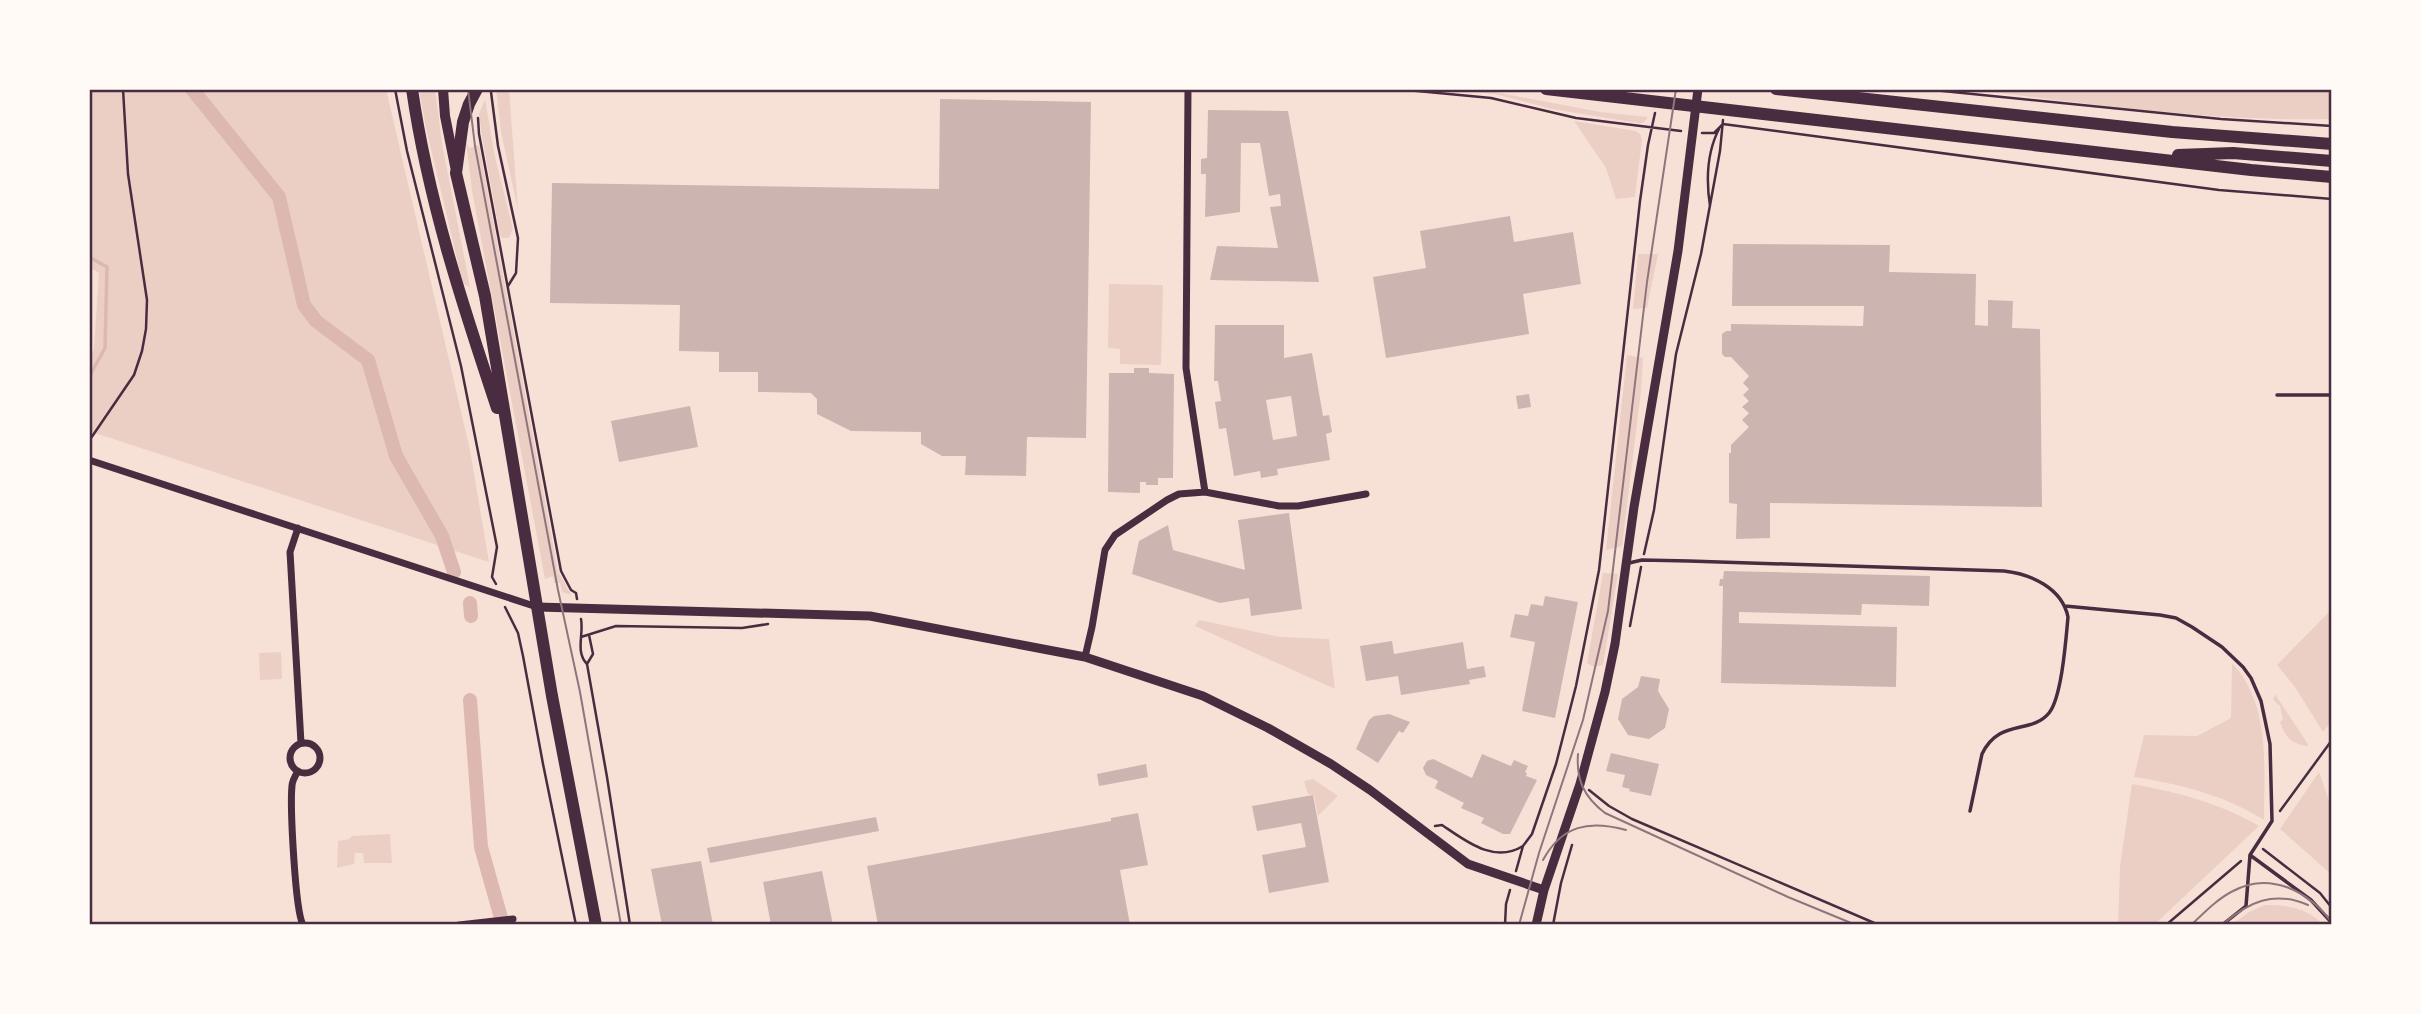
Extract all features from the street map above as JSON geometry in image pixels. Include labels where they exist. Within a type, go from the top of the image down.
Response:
[{"type":"main road","points":[[412,89],[421,140],[455,282],[510,445]]},
{"type":"main road","points":[[443,89],[445,116],[456,173],[485,296],[552,696],[596,925]]},
{"type":"main road","points":[[1546,89],[2332,177]]},
{"type":"main road","points":[[1776,89],[2172,132],[2332,144]]},
{"type":"main road","points":[[456,173],[463,122],[469,104],[486,92]]},
{"type":"main road","points":[[2140,156],[2233,153],[2332,161]]},
{"type":"street","points":[[1188,89],[1185,368],[1205,492]]},
{"type":"street","points":[[1536,925],[1544,890],[1569,822],[1615,644],[1678,251],[1698,89]]},
{"type":"street","points":[[89,460],[537,607],[870,616],[1085,657],[1203,696],[1268,728],[1333,765],[1468,864],[1544,890]]},
{"type":"street","points":[[1085,657],[1105,550],[1115,535],[1167,500],[1179,495],[1205,492],[1288,506],[1366,494]]},
{"type":"street","points":[[298,528],[290,552],[301,743],[291,754],[291,764],[298,771],[311,772],[320,760],[320,755],[315,746],[301,743]]},
{"type":"street","points":[[298,771],[292,783],[292,805],[298,904],[303,925]]},
{"type":"street","points":[[459,925],[512,919]]},
{"type":"lane","points":[[2277,395],[2332,395]]},
{"type":"lane","points":[[1627,563],[1642,560],[2004,570],[2036,579],[2050,588],[2066,606],[2067,634],[2057,694],[2053,705],[2043,717],[1999,733],[1984,750],[1970,811]]},
{"type":"lane","points":[[2066,606],[2176,618],[2192,626],[2232,655],[2255,687],[2266,718],[2270,744],[2272,821],[2250,855],[2246,906],[2222,925]]},
{"type":"lane","points":[[2250,855],[2311,900],[2332,923]]},
{"type":"path","points":[[89,441],[134,375],[146,330],[147,300],[128,174],[123,89]]},
{"type":"path","points":[[395,89],[407,151],[461,366],[497,547],[492,576],[517,633],[523,656],[576,925]]},
{"type":"path","points":[[1396,89],[1491,98],[1565,117],[1653,127],[1640,201],[1599,570],[1591,617],[1556,764],[1532,834],[1523,846],[1506,854],[1487,852],[1442,825],[1421,827]]},
{"type":"path","points":[[1923,89],[2195,117],[2332,126]]},
{"type":"path","points":[[486,92],[518,238],[516,272],[508,286]]},
{"type":"path","points":[[478,114],[479,134],[561,571],[570,590],[576,593]]},
{"type":"path","points":[[1723,124],[2218,190],[2332,199]]},
{"type":"path","points":[[1628,636],[1654,510],[1678,345],[1701,254],[1723,124]]},
{"type":"path","points":[[1710,209],[1707,180],[1710,157],[1714,139],[1723,124]]},
{"type":"path","points":[[581,637],[616,626],[742,628],[766,625],[790,613]]},
{"type":"path","points":[[583,630],[580,642],[583,660],[587,664],[607,777],[630,925]]},
{"type":"path","points":[[587,664],[593,654],[589,635]]},
{"type":"path","points":[[2272,821],[2332,740]]},
{"type":"path","points":[[1587,797],[1592,782]]},
{"type":"path","points":[[1589,790],[1632,819],[1879,925]]},
{"type":"path","points":[[1553,925],[1573,841]]},
{"type":"path","points":[[2257,844],[2320,893],[2332,908]]},
{"type":"path","points":[[2166,925],[2232,866],[2250,855]]},
{"type":"shaded area","points":[[89,89],[386,89],[470,450],[489,562],[89,431],[89,358],[94,349],[99,273],[89,267]]},
{"type":"shaded area","points":[[419,89],[435,89],[442,143],[470,287],[463,284]]},
{"type":"shaded area","points":[[496,89],[509,89],[518,210],[501,132]]},
{"type":"shaded area","points":[[1442,89],[1495,92],[1600,112],[1648,117],[1643,123],[1637,123],[1552,109],[1495,94]]},
{"type":"shaded area","points":[[1966,89],[2332,89],[2332,119],[2194,115]]},
{"type":"shaded area","points":[[485,99],[495,157],[513,229],[509,238],[502,238],[500,235],[482,136],[479,114]]},
{"type":"shaded area","points":[[1574,121],[1636,131],[1640,134],[1642,140],[1635,197],[1616,199],[1606,168]]},
{"type":"shaded area","points":[[466,142],[469,148],[479,145],[558,571],[571,595],[562,592],[560,583],[554,583],[553,576],[545,579],[472,191]]},
{"type":"shaded area","points":[[1638,254],[1658,254],[1647,308],[1633,309]]},
{"type":"shaded area","points":[[1109,284],[1163,285],[1161,365],[1120,364],[1120,349],[1108,348]]},
{"type":"shaded area","points":[[1627,355],[1643,358],[1641,391],[1622,546],[1606,550]]},
{"type":"shaded area","points":[[1603,573],[1618,574],[1603,665],[1594,667],[1587,663]]},
{"type":"shaded area","points":[[2332,609],[2332,721],[2323,732],[2295,687],[2277,665]]},
{"type":"shaded area","points":[[1199,620],[1280,637],[1329,639],[1335,689],[1195,626]]},
{"type":"shaded area","points":[[281,652],[282,679],[260,680],[259,653]]},
{"type":"shaded area","points":[[2232,663],[2245,679],[2259,717],[2263,737],[2264,820],[2249,811],[2201,792],[2134,777],[2144,735],[2197,736],[2231,718]]},
{"type":"shaded area","points":[[2275,694],[2309,746],[2294,742],[2284,732],[2280,722],[2283,720],[2280,706],[2273,700]]},
{"type":"shaded area","points":[[2319,772],[2332,809],[2332,875],[2280,829]]},
{"type":"shaded area","points":[[1313,779],[1338,796],[1318,816],[1314,795],[1308,794],[1304,781]]},
{"type":"shaded area","points":[[2132,784],[2198,799],[2259,826],[2154,925],[2118,925],[2120,866]]},
{"type":"shaded area","points":[[390,834],[392,863],[364,863],[363,853],[355,853],[354,864],[337,868],[338,841],[352,836]]},
{"type":"shaded area","points":[[2265,905],[2297,909],[2324,925],[2231,925]]},
{"type":"building","points":[[940,99],[1091,102],[1086,438],[1027,437],[1026,476],[965,475],[966,456],[942,456],[921,444],[921,432],[851,431],[817,414],[817,399],[811,393],[758,392],[758,372],[719,372],[719,352],[679,351],[680,305],[550,303],[552,183],[939,189]]},
{"type":"building","points":[[1208,110],[1288,111],[1319,282],[1210,280],[1217,246],[1278,248],[1270,207],[1281,206],[1280,194],[1269,196],[1260,143],[1241,143],[1240,212],[1205,217],[1206,174],[1201,174],[1201,159],[1207,158]]},
{"type":"building","points":[[1510,216],[1514,242],[1573,232],[1581,284],[1523,294],[1529,334],[1386,358],[1373,277],[1426,268],[1420,231]]},
{"type":"building","points":[[1733,244],[1890,245],[1889,272],[1976,274],[1975,325],[1988,326],[1988,300],[2013,301],[2012,328],[2040,329],[2042,507],[1770,503],[1770,538],[1736,539],[1737,504],[1729,503],[1729,453],[1731,445],[1749,427],[1742,420],[1749,413],[1742,407],[1749,401],[1743,395],[1749,389],[1743,383],[1749,376],[1731,357],[1722,354],[1722,334],[1731,331],[1731,324],[1863,326],[1864,306],[1732,306]]},
{"type":"building","points":[[1215,325],[1284,325],[1284,358],[1312,353],[1323,416],[1329,415],[1332,432],[1326,434],[1330,460],[1277,469],[1278,475],[1261,478],[1260,471],[1234,476],[1226,428],[1219,429],[1215,402],[1221,401],[1218,381],[1214,381]],"holes":[[[1291,396],[1297,436],[1273,440],[1266,400]]]},
{"type":"building","points":[[1134,368],[1149,368],[1149,373],[1174,374],[1173,478],[1158,478],[1158,485],[1140,482],[1140,493],[1108,492],[1109,373],[1134,373]]},
{"type":"building","points":[[1529,394],[1531,407],[1518,409],[1516,396]]},
{"type":"building","points":[[690,406],[698,447],[619,462],[611,421]]},
{"type":"building","points":[[1289,513],[1302,609],[1251,616],[1249,598],[1220,603],[1132,574],[1139,541],[1168,525],[1173,550],[1245,570],[1238,520]]},
{"type":"building","points":[[1724,571],[1930,576],[1929,606],[1862,604],[1861,615],[1739,612],[1739,623],[1897,627],[1896,687],[1721,683],[1723,586],[1719,586]]},
{"type":"building","points":[[1545,596],[1578,602],[1555,718],[1522,711],[1535,642],[1510,637],[1515,614],[1528,616],[1531,604],[1543,606]]},
{"type":"building","points":[[1392,641],[1394,654],[1463,642],[1467,669],[1484,666],[1486,677],[1469,680],[1470,684],[1401,695],[1398,676],[1366,681],[1360,646]]},
{"type":"building","points":[[1641,676],[1660,679],[1658,691],[1669,709],[1665,728],[1649,739],[1628,735],[1618,719],[1622,699],[1638,687]]},
{"type":"building","points":[[1389,714],[1410,722],[1403,733],[1399,731],[1378,763],[1356,749],[1369,720],[1374,716]]},
{"type":"building","points":[[1611,753],[1659,764],[1651,796],[1629,791],[1630,789],[1622,787],[1625,775],[1606,771]]},
{"type":"building","points":[[1482,754],[1511,766],[1514,760],[1528,766],[1526,776],[1537,780],[1510,834],[1503,834],[1481,823],[1484,818],[1461,808],[1464,803],[1435,788],[1438,781],[1426,775],[1423,768],[1427,761],[1433,759],[1472,778]]},
{"type":"building","points":[[1146,764],[1148,777],[1099,786],[1097,774]]},
{"type":"building","points":[[1313,795],[1329,882],[1269,893],[1262,855],[1306,847],[1301,823],[1257,831],[1252,806]]},
{"type":"building","points":[[1138,813],[1148,865],[1120,870],[1130,925],[878,925],[867,866],[1111,821],[1111,818]]},
{"type":"building","points":[[876,817],[879,831],[710,863],[707,848]]},
{"type":"building","points":[[701,861],[713,925],[662,925],[651,869]]},
{"type":"building","points":[[822,871],[833,925],[771,925],[763,882]]},
{"type":"waterway","points":[[192,89],[279,197],[304,305],[316,321],[368,360],[396,456],[442,536],[454,572]]},
{"type":"waterway","points":[[89,257],[107,267],[105,348],[89,377]]},
{"type":"waterway","points":[[470,603],[471,616]]},
{"type":"waterway","points":[[470,700],[481,847],[503,925]]},
{"type":"tram line","points":[[468,89],[475,146],[558,590],[580,692],[621,925]]},
{"type":"tram line","points":[[1519,925],[1539,853],[1583,720],[1608,611],[1647,282],[1676,89]]},
{"type":"tram line","points":[[1578,754],[1578,772],[1583,787],[1592,801],[1605,813],[1788,897],[1856,925]]},
{"type":"tram line","points":[[1543,860],[1559,839],[1578,828],[1600,826],[1626,830]]},
{"type":"tram line","points":[[2191,925],[2227,894],[2247,885],[2261,883],[2275,884],[2300,894],[2312,902],[2332,923]]},
{"type":"tram line","points":[[2222,925],[2242,910],[2262,901],[2284,899],[2308,905]]}]
